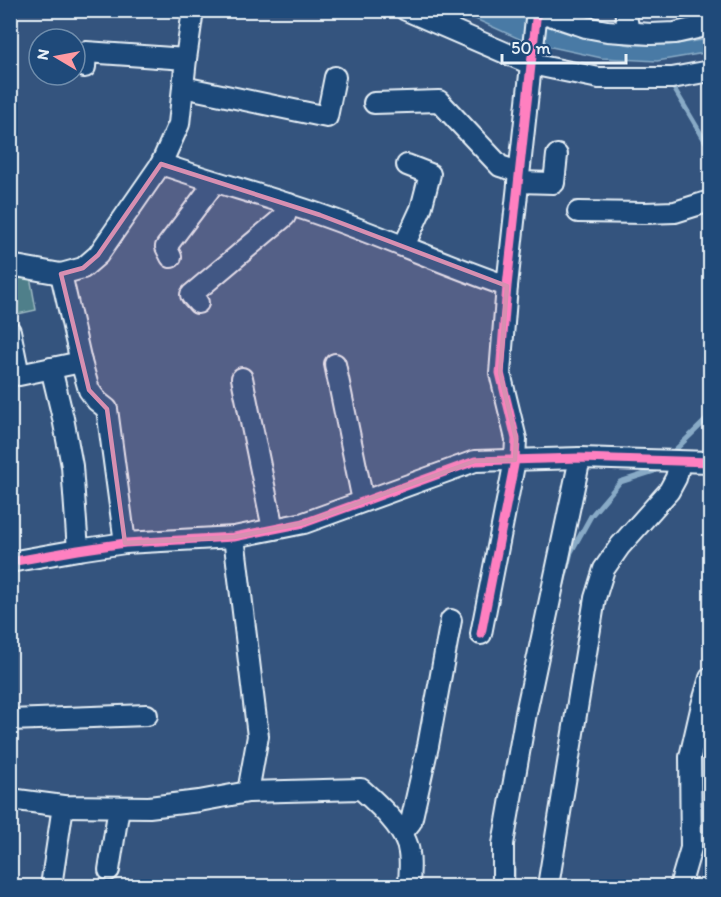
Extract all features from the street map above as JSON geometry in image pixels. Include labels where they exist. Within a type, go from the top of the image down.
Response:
[{"type":"street","points":[[10,265],[61,274],[83,268],[98,255],[161,164],[179,124],[193,10]]},
{"type":"street","points":[[406,10],[532,58],[599,78],[672,78],[711,71]]},
{"type":"street","points":[[625,10],[629,32]]},
{"type":"street","points":[[481,634],[515,460],[516,439],[500,373],[507,285],[537,13],[607,31],[651,34],[675,33],[706,21]]},
{"type":"street","points":[[87,52],[186,59]]},
{"type":"street","points":[[183,87],[327,117],[335,76]]},
{"type":"street","points":[[374,103],[439,101],[500,166],[519,177],[554,183],[557,155]]},
{"type":"street","points":[[161,164],[289,204],[404,246],[461,270],[507,285]]},
{"type":"street","points":[[404,246],[421,208],[430,174],[407,165]]},
{"type":"street","points":[[171,256],[166,247],[213,182]]},
{"type":"street","points":[[578,212],[675,212],[711,201]]},
{"type":"street","points":[[198,303],[191,295],[285,216],[289,204]]},
{"type":"street","points":[[61,274],[89,390],[107,409],[125,543]]},
{"type":"street","points":[[10,331],[19,375],[81,363]]},
{"type":"street","points":[[335,364],[363,501]]},
{"type":"street","points":[[51,368],[72,466],[78,550]]},
{"type":"street","points":[[242,378],[273,529]]},
{"type":"street","points":[[503,886],[503,844],[526,713],[580,458]]},
{"type":"street","points":[[10,561],[125,543],[234,537],[304,523],[475,461],[580,458],[711,462]]},
{"type":"street","points":[[548,886],[595,598],[604,569],[620,546],[669,491],[676,478],[671,461]]},
{"type":"street","points":[[234,537],[258,736],[248,792]]},
{"type":"street","points":[[402,833],[411,822],[428,746],[451,620]]},
{"type":"street","points":[[680,886],[691,848],[690,757],[711,678]]},
{"type":"street","points":[[10,720],[147,715]]},
{"type":"street","points":[[10,799],[63,806],[149,807],[248,792],[361,789],[377,803],[402,833],[410,851],[409,886]]},
{"type":"street","points":[[51,886],[63,806]]},
{"type":"street","points":[[108,870],[119,807]]},
{"type":"highlighted area","points":[[161,164],[320,215],[507,286],[500,373],[516,439],[515,460],[475,461],[304,523],[234,537],[125,543],[107,409],[89,390],[61,274],[83,268],[98,255]]},
{"type":"green space","points":[[16,276],[30,276],[36,310],[13,315],[10,280]]},
{"type":"water","points":[[458,11],[503,11],[573,35],[631,45],[668,45],[710,39],[710,52],[657,61],[602,58],[524,41]]},
{"type":"waterway","points":[[675,90],[707,144],[710,165]]},
{"type":"waterway","points":[[710,331],[704,359],[710,391]]},
{"type":"waterway","points":[[670,455],[706,420],[710,396]]},
{"type":"waterway","points":[[563,584],[571,552],[591,516],[620,482],[654,471],[659,466]]},
{"type":"waterway","points":[[513,864],[513,886]]},
{"type":"cycle path","points":[[481,634],[515,460],[516,439],[500,373],[507,286],[537,10]]},
{"type":"cycle path","points":[[10,562],[125,543],[234,537],[304,523],[475,461],[580,458],[710,462]]}]
